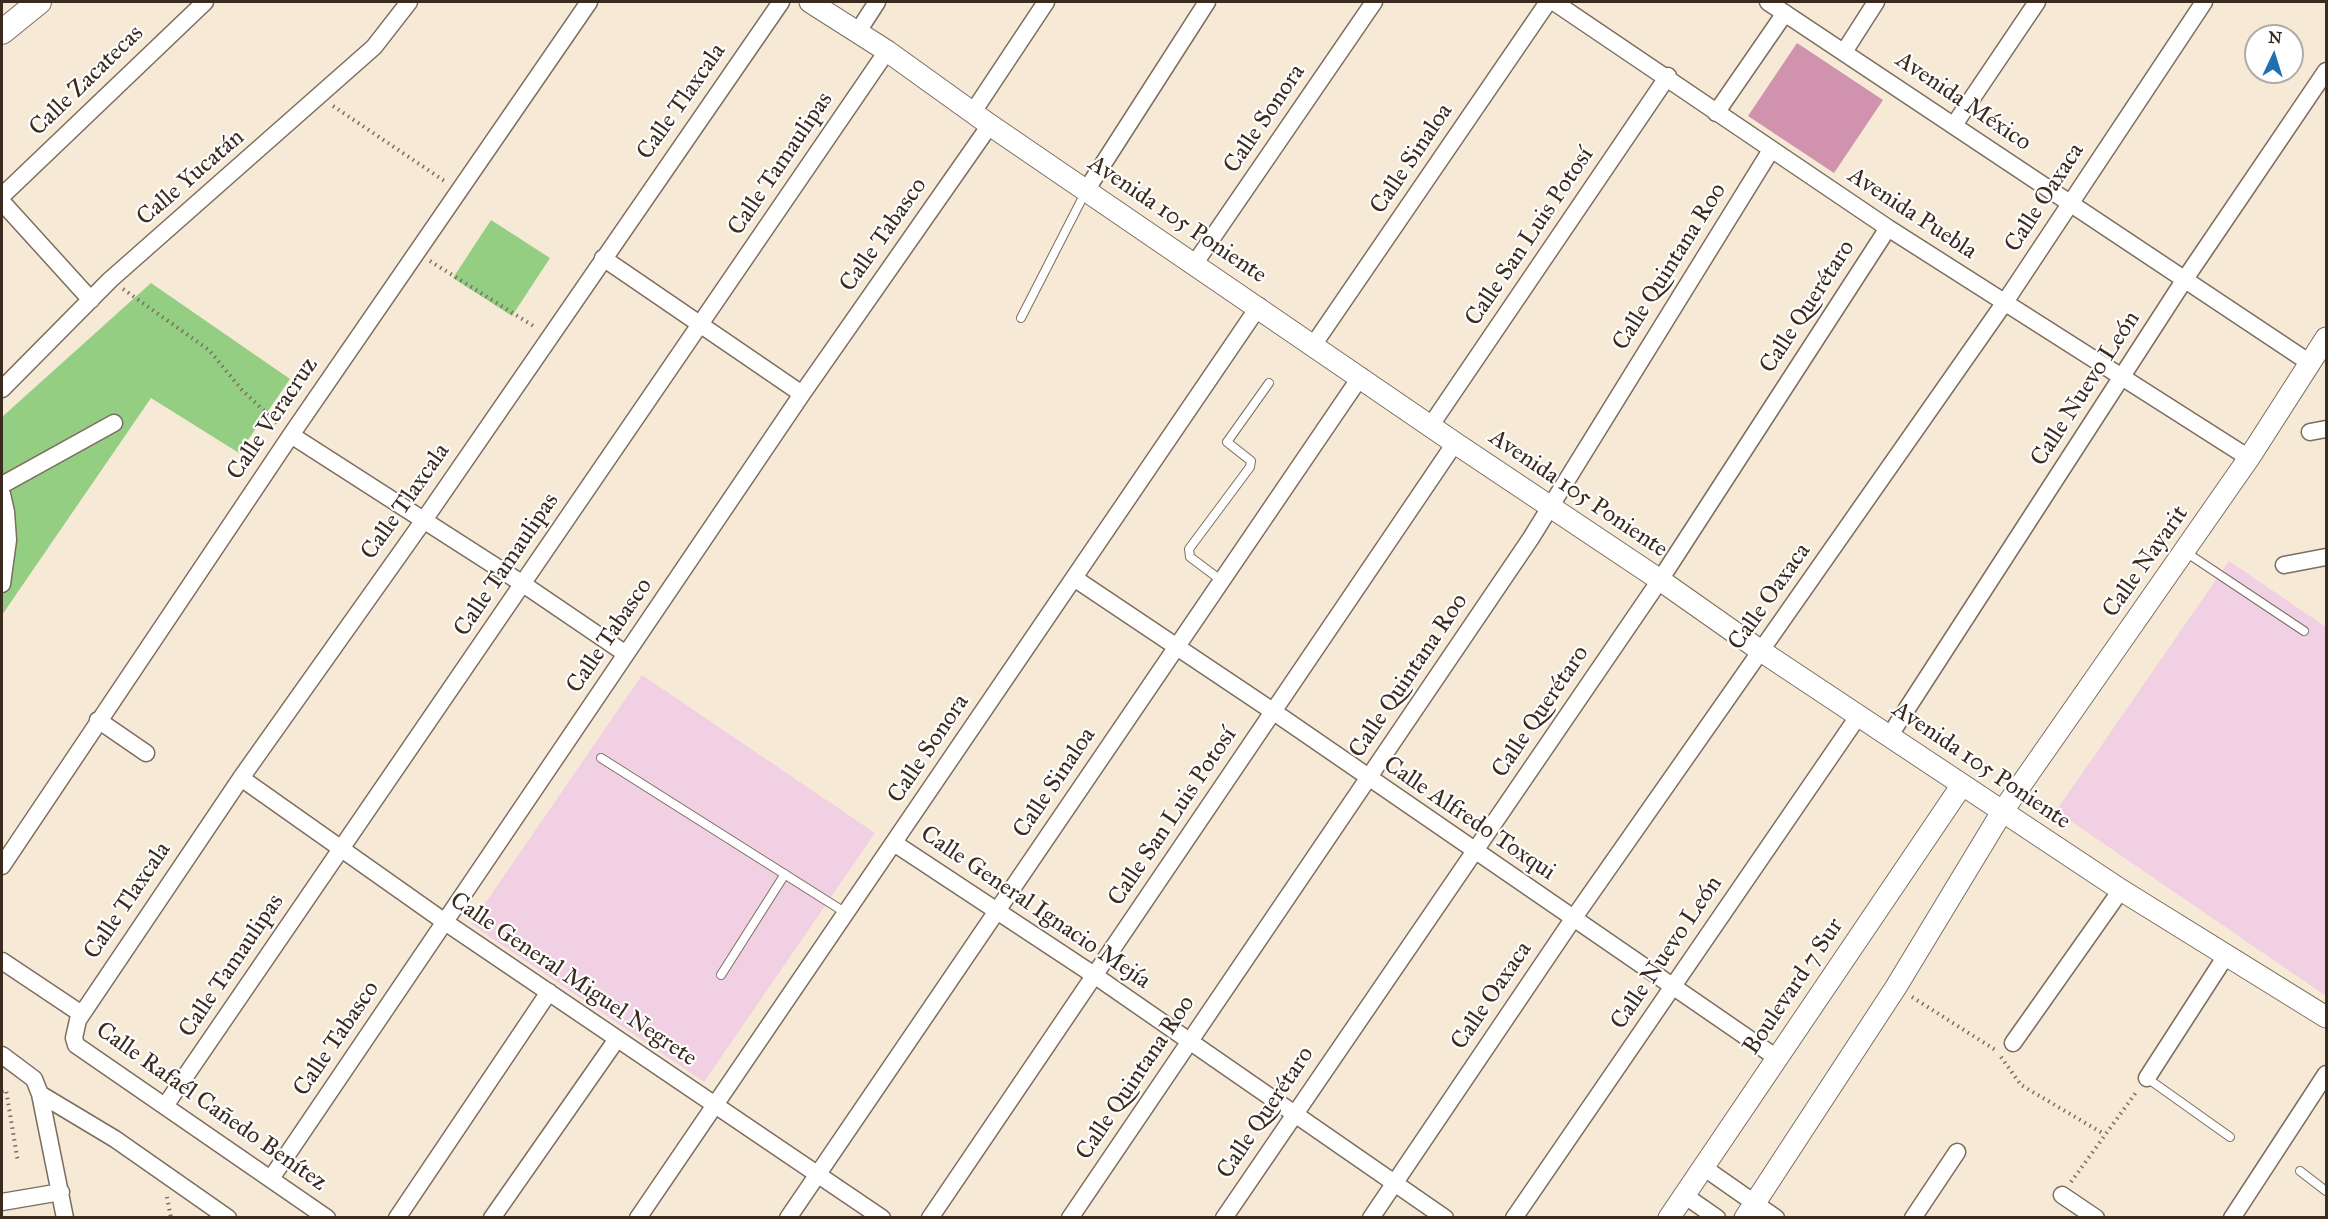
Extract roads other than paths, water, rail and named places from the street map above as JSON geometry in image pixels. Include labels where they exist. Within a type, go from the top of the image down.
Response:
[{"type":"main road","points":[[2,33],[39,2]]},
{"type":"street","name":"Calle Zacatecas","points":[[2,196],[205,2]]},
{"type":"street","name":"Calle Yucatán","points":[[2,389],[110,280],[374,47],[409,2]]},
{"type":"street","name":"Calle Veracruz","points":[[2,866],[291,435],[589,2]]},
{"type":"street","name":"Calle Tlaxcala","points":[[75,1032],[80,1013],[241,778],[424,520],[781,2]]},
{"type":"street","name":"Avenida 105 Poniente","points":[[810,2],[887,51],[990,125],[1259,306],[1455,443],[1660,579],[1761,651],[2121,890],[2326,1017]]},
{"type":"street","points":[[857,33],[877,2]]},
{"type":"street","points":[[973,112],[1046,2]]},
{"type":"street","points":[[1087,189],[1207,2]]},
{"type":"street","name":"Calle Sonora","points":[[1196,263],[1374,2]]},
{"type":"street","name":"Calle Sinaloa","points":[[1314,344],[1548,2]]},
{"type":"street","name":"Avenida Puebla","points":[[1554,2],[1668,76],[1716,113],[1888,228],[2249,458]]},
{"type":"street","name":"Avenida México","points":[[1768,2],[2310,363]]},
{"type":"street","points":[[1844,52],[1876,2]]},
{"type":"street","points":[[1954,125],[2037,2]]},
{"type":"street","name":"Calle Oaxaca","points":[[1371,1218],[1573,919],[2005,302],[2204,2]]},
{"type":"street","points":[[1716,113],[1785,13]]},
{"type":"street","name":"Calle Tamaulipas","points":[[165,1106],[887,51]]},
{"type":"street","name":"Calle Nuevo León","points":[[1890,735],[2186,279],[2326,71]]},
{"type":"street","name":"Calle San Luis Potosí","points":[[1431,425],[1668,76]]},
{"type":"street","name":"Calle Tabasco","points":[[272,1177],[802,394],[990,125]]},
{"type":"street","name":"Calle Quintana Roo","points":[[1070,1218],[1551,507],[1771,150]]},
{"type":"street","points":[[2,202],[91,300]]},
{"type":"street","name":"Calle Querétaro","points":[[1224,1218],[1660,579],[1888,228]]},
{"type":"street","points":[[603,258],[802,394]]},
{"type":"street","name":"Calle Sonora","points":[[638,1218],[1259,306]]},
{"type":"street","name":"Calle Nayarit","points":[[2002,812],[2249,458],[2326,338]]},
{"type":"street","name":"Calle Sinaloa","points":[[788,1218],[1361,376]]},
{"type":"street","points":[[2,485],[114,423]]},
{"type":"street","points":[[291,435],[523,584],[627,654]]},
{"type":"street","name":"Calle San Luis Potosí","points":[[930,1218],[1455,443]]},
{"type":"street","points":[[2,494],[8,540],[2,584]]},
{"type":"street","points":[[2284,565],[2326,557]]},
{"type":"street","name":"Calle Alfredo Toxqui","points":[[1074,578],[1274,712],[1474,852],[1777,1058]]},
{"type":"street","name":"Calle Nuevo León","points":[[1514,1218],[1859,715]]},
{"type":"street","points":[[98,720],[146,753]]},
{"type":"street","name":"Calle General Miguel Negrete","points":[[241,778],[445,922],[882,1218]]},
{"type":"street","name":"Boulevard 7 Sur","points":[[1669,1218],[1962,785]]},
{"type":"street","points":[[1750,1210],[1896,987],[2002,812]]},
{"type":"street","name":"Calle General Ignacio Mejía","points":[[894,843],[1094,975],[1189,1043],[1445,1218]]},
{"type":"street","points":[[2013,1043],[2121,890]]},
{"type":"street","points":[[2147,1078],[2227,954]]},
{"type":"street","name":"Calle Rafaél Cañedo Benítez","points":[[2,961],[80,1013]]},
{"type":"street","points":[[397,1218],[549,992]]},
{"type":"street","name":"Calle Rafaél Cañedo Benítez","points":[[75,1032],[76,1045],[272,1177],[327,1218]]},
{"type":"street","points":[[492,1218],[617,1039]]},
{"type":"street","points":[[2,1054],[37,1087],[228,1218]]},
{"type":"street","points":[[2232,1218],[2326,1074]]},
{"type":"street","points":[[37,1087],[66,1218]]},
{"type":"street","points":[[1913,1218],[1957,1152]]},
{"type":"street","points":[[1703,1167],[1750,1210],[1776,1218]]},
{"type":"street","points":[[2,1202],[61,1192]]},
{"type":"street","points":[[1684,1195],[1718,1218]]},
{"type":"street","points":[[2062,1195],[2096,1218]]},
{"type":"lane","points":[[1021,318],[1087,189]]},
{"type":"lane","points":[[1222,581],[1190,557],[1189,549],[1250,467],[1251,461],[1227,442],[1269,383]]},
{"type":"lane","points":[[2184,551],[2304,632]]},
{"type":"lane","points":[[602,758],[846,913]]},
{"type":"lane","points":[[721,975],[785,874]]},
{"type":"lane","points":[[2147,1078],[2230,1137]]},
{"type":"lane","points":[[2300,1171],[2326,1191]]}]
